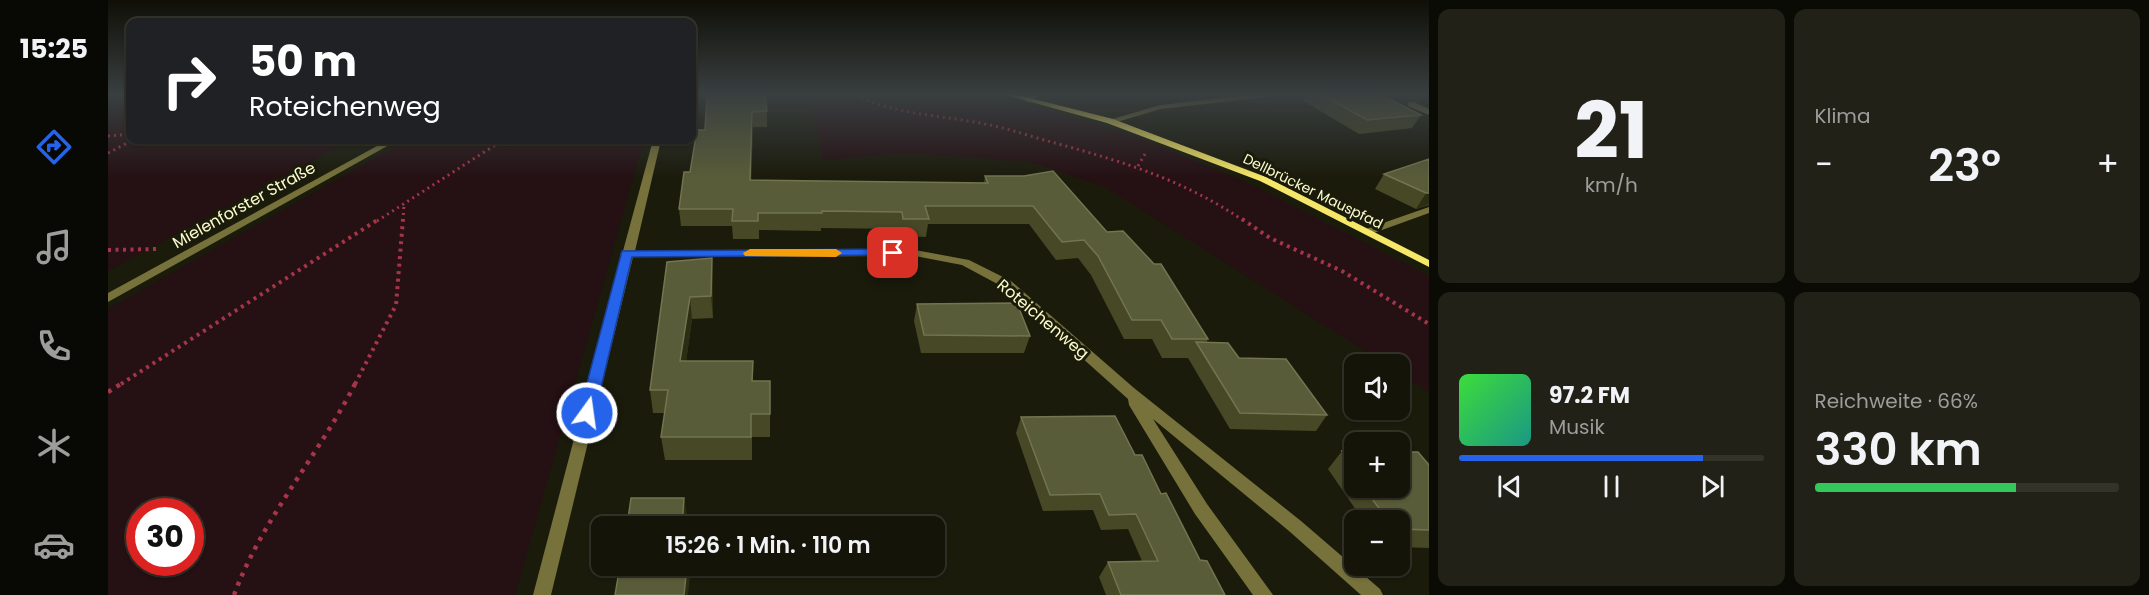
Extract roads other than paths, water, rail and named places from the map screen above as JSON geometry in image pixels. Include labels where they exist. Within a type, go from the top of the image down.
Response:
[{"type":"main road","name":"Dellbrücker Mauspfad","points":[[1115,123],[1263,179],[1429,264]]},
{"type":"street","name":"Mielenforster Straße","points":[[108,298],[387,144]]},
{"type":"street","points":[[542,595],[626,254],[656,144]]},
{"type":"street","points":[[1367,232],[1429,210]]},
{"type":"street","name":"Roteichenweg","points":[[626,254],[915,253],[965,262],[1006,284],[1129,392],[1294,526],[1374,595]]},
{"type":"street","name":"Roteichenweg","points":[[1129,392],[1201,509],[1264,595]]}]
